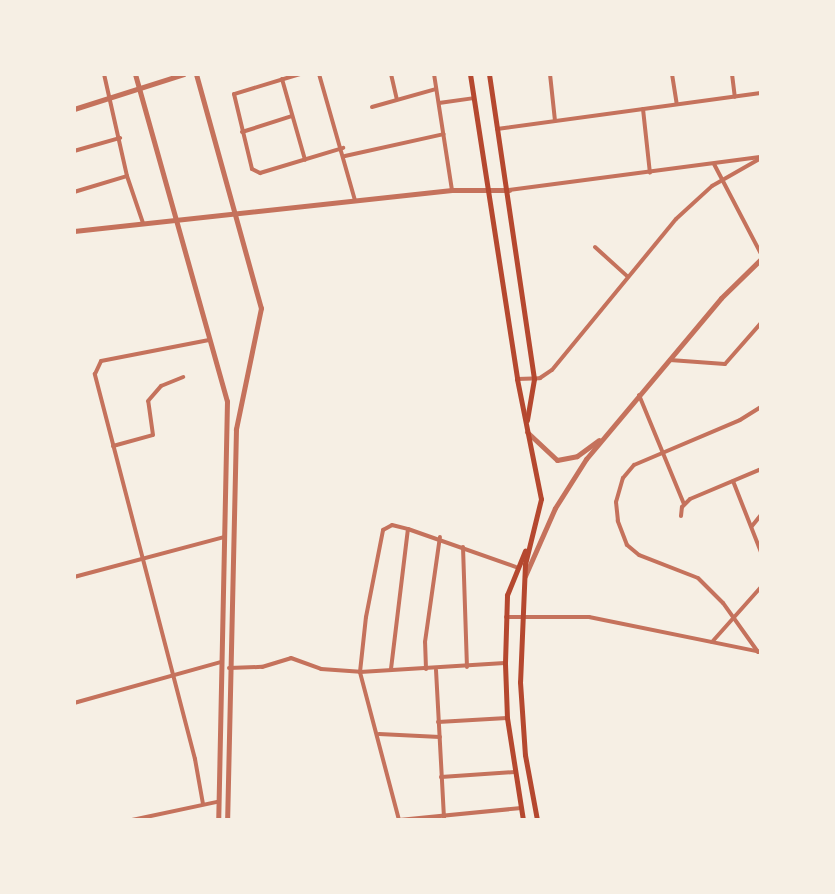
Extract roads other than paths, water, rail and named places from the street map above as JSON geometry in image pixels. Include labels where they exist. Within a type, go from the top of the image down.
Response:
[{"type":"main road","points":[[470,74],[517,379],[541,499],[528,546],[521,617],[521,712],[537,820]]},
{"type":"main road","points":[[489,74],[509,190],[534,379],[526,428]]},
{"type":"main road","points":[[523,820],[507,718],[505,663],[506,617],[513,576],[528,546]]},
{"type":"main road","points":[[513,576],[524,577]]},
{"type":"street","points":[[104,74],[127,176],[143,223]]},
{"type":"street","points":[[135,74],[227,401],[218,820]]},
{"type":"street","points":[[74,109],[184,74]]},
{"type":"street","points":[[196,74],[261,308],[236,429],[227,820]]},
{"type":"street","points":[[300,74],[239,91],[233,98],[252,169],[260,173],[343,148]]},
{"type":"street","points":[[319,74],[343,148],[355,200]]},
{"type":"street","points":[[391,74],[398,99]]},
{"type":"street","points":[[434,74],[452,190]]},
{"type":"street","points":[[550,74],[555,121]]},
{"type":"street","points":[[672,74],[677,104]]},
{"type":"street","points":[[732,74],[735,97]]},
{"type":"street","points":[[282,79],[305,160]]},
{"type":"street","points":[[372,107],[437,89]]},
{"type":"street","points":[[497,129],[761,93]]},
{"type":"street","points":[[439,103],[474,98]]},
{"type":"street","points":[[643,109],[650,173]]},
{"type":"street","points":[[242,132],[292,116]]},
{"type":"street","points":[[345,156],[445,134]]},
{"type":"street","points":[[74,151],[120,138]]},
{"type":"street","points":[[74,231],[452,190],[509,190],[761,158]]},
{"type":"street","points":[[517,379],[534,379],[552,370],[676,219],[722,180],[761,158]]},
{"type":"street","points":[[524,577],[555,508],[606,435],[761,256],[714,164]]},
{"type":"street","points":[[74,192],[127,176]]},
{"type":"street","points":[[595,247],[627,276]]},
{"type":"street","points":[[668,360],[725,364],[761,323]]},
{"type":"street","points":[[203,804],[95,374],[101,361],[212,340]]},
{"type":"street","points":[[113,446],[153,435],[148,401],[161,386],[183,377]]},
{"type":"street","points":[[639,395],[684,504],[681,516]]},
{"type":"street","points":[[760,652],[698,578],[634,552],[624,540],[616,502],[623,478],[634,465],[761,407]]},
{"type":"street","points":[[526,428],[549,457],[563,461],[577,456],[606,435]]},
{"type":"street","points":[[684,504],[761,469]]},
{"type":"street","points":[[733,481],[761,552]]},
{"type":"street","points":[[752,526],[761,515]]},
{"type":"street","points":[[516,567],[440,537],[392,525],[383,530],[366,617],[360,672],[379,734],[399,820],[521,808]]},
{"type":"street","points":[[391,670],[408,529]]},
{"type":"street","points":[[74,577],[224,537]]},
{"type":"street","points":[[426,669],[425,642],[440,537]]},
{"type":"street","points":[[463,547],[467,667]]},
{"type":"street","points":[[712,642],[761,587]]},
{"type":"street","points":[[506,617],[584,617],[760,652]]},
{"type":"street","points":[[229,668],[262,667],[291,658],[321,669],[360,672],[436,670],[505,663]]},
{"type":"street","points":[[74,703],[172,673],[221,662]]},
{"type":"street","points":[[436,670],[444,817]]},
{"type":"street","points":[[438,722],[507,718]]},
{"type":"street","points":[[379,734],[440,737]]},
{"type":"street","points":[[441,777],[515,772]]},
{"type":"street","points":[[132,820],[217,802]]}]
